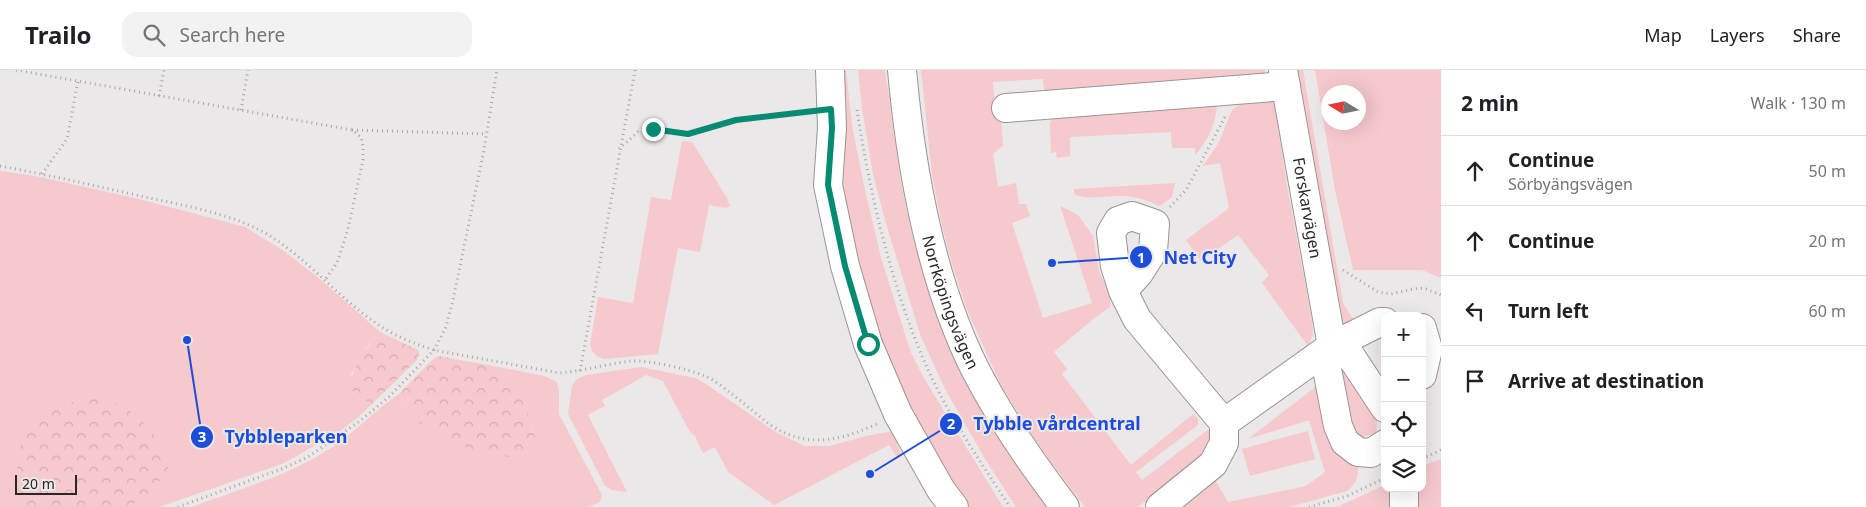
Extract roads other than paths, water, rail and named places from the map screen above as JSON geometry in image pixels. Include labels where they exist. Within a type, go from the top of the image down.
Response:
[{"type":"street","points":[[830,70],[844,105],[832,128],[828,185],[845,266],[868,344],[898,414],[941,490],[954,507]]},
{"type":"street","name":"Norrköpingsvägen","points":[[902,70],[913,162],[920,198],[928,234],[948,303],[975,369],[992,401],[1016,439],[1065,507]]},
{"type":"street","points":[[1006,108],[1239,90],[1284,78]]},
{"type":"street","name":"Forskarvägen","points":[[1284,78],[1332,346],[1328,369],[1338,426],[1345,442],[1358,452],[1371,453],[1381,447]]},
{"type":"street","points":[[1123,291],[1139,273],[1153,251],[1155,224],[1132,216],[1118,221],[1111,233],[1115,266],[1123,291],[1137,319],[1224,423],[1224,443],[1213,464],[1160,507]]},
{"type":"street","points":[[1224,423],[1332,346],[1381,322]]},
{"type":"street","points":[[1426,342],[1428,349],[1426,357]]},
{"type":"street","points":[[1332,346],[1348,352],[1381,402]]},
{"type":"street","points":[[1404,492],[1404,507]]},
{"type":"place","name":"Net City","points":[[1052,263]]},
{"type":"place","name":"Tybbleparken","points":[[187,340]]},
{"type":"place","name":"Tybble vårdcentral","points":[[870,474]]}]
